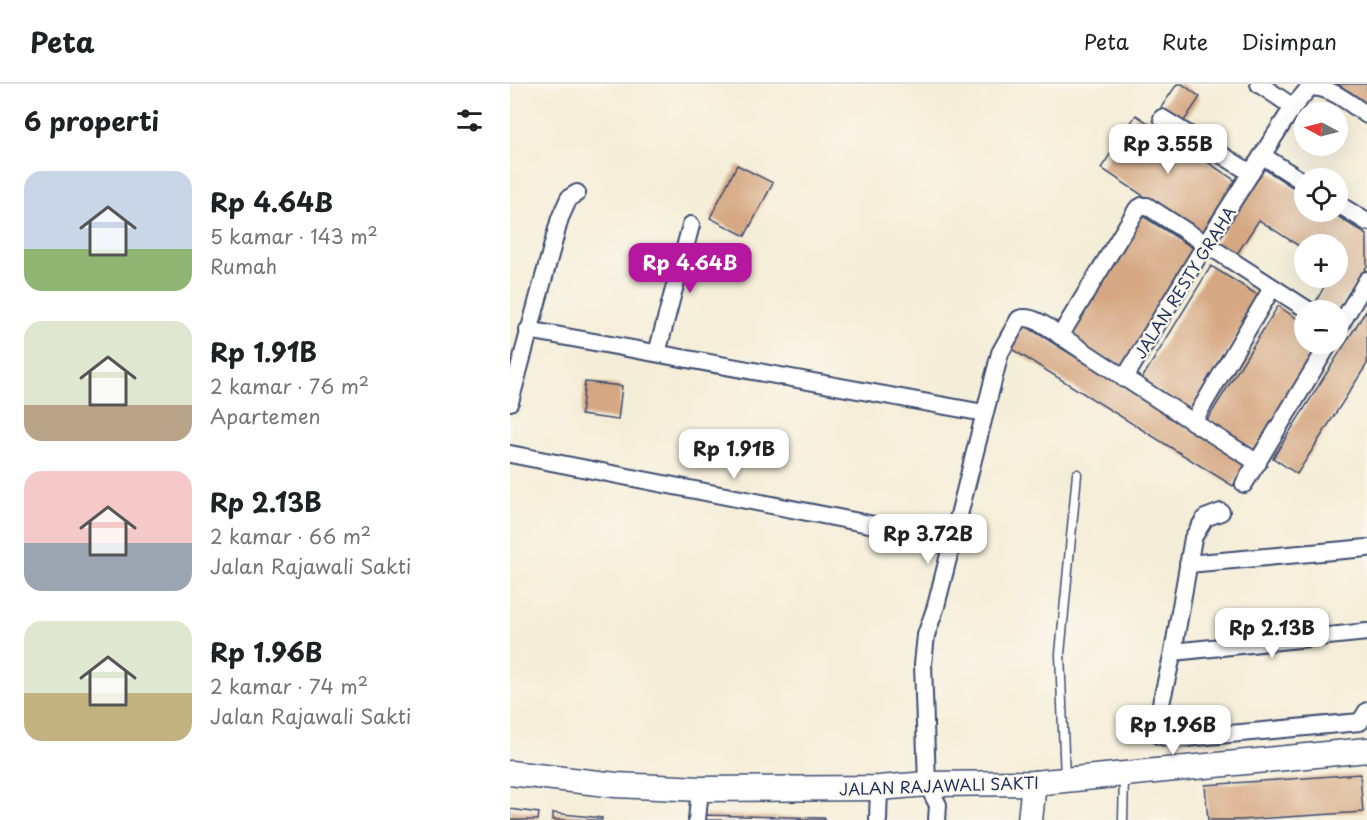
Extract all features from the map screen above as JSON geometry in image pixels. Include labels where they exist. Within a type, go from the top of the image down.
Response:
[{"type":"main road","name":"JALAN RAJAWALI SAKTI","points":[[510,773],[616,785],[700,789],[879,788],[927,784],[1034,783],[1367,750]]},
{"type":"main road","points":[[1030,820],[1034,783]]},
{"type":"street","points":[[1259,84],[1293,107]]},
{"type":"street","name":"JALAN RESTY GRAHA","points":[[1124,379],[1205,245],[1293,107],[1309,88],[1320,87],[1330,90],[1367,115]]},
{"type":"street","points":[[1162,118],[1251,173]]},
{"type":"street","points":[[1263,156],[1294,176]]},
{"type":"street","points":[[510,402],[560,218],[569,198],[577,193]]},
{"type":"street","points":[[1060,336],[1137,209],[1142,206],[1147,206],[1294,301]]},
{"type":"street","points":[[1348,210],[1367,222]]},
{"type":"street","points":[[657,353],[691,225]]},
{"type":"street","points":[[1348,312],[1367,280]]},
{"type":"street","points":[[1193,422],[1272,288]]},
{"type":"street","points":[[937,820],[938,805],[927,784],[923,664],[926,635],[936,606],[1000,353],[1019,319],[1029,319],[1060,336],[1258,463]]},
{"type":"street","points":[[528,330],[984,413]]},
{"type":"street","points":[[1244,484],[1323,354]]},
{"type":"street","points":[[510,454],[951,540]]},
{"type":"street","points":[[1221,512],[1206,518],[1198,527],[1193,538],[1173,652],[1156,725],[1160,736],[1175,739],[1360,722],[1367,711]]},
{"type":"street","points":[[1188,564],[1367,548]]},
{"type":"street","points":[[1173,652],[1367,632]]},
{"type":"street","points":[[1276,729],[1280,759]]},
{"type":"street","points":[[878,820],[879,788]]},
{"type":"street","points":[[697,820],[700,789]]},
{"type":"lane","points":[[1065,779],[1060,654],[1077,474]]},
{"type":"lane","points":[[1123,820],[1124,774]]},
{"type":"building","points":[[1177,84],[1182,84],[1200,97],[1182,124],[1160,109]]},
{"type":"building","points":[[1327,84],[1367,84],[1367,110]]},
{"type":"building","points":[[1136,115],[1236,181],[1201,234],[1101,168]]},
{"type":"building","points":[[737,165],[773,183],[745,236],[710,218]]},
{"type":"building","points":[[1263,168],[1294,188],[1294,222],[1347,222],[1367,235],[1367,266],[1345,300],[1317,300],[1323,288],[1348,288],[1348,234],[1294,234],[1294,243],[1259,220],[1235,257],[1215,244]]},
{"type":"building","points":[[1141,215],[1195,249],[1122,369],[1067,336]]},
{"type":"building","points":[[1211,266],[1261,297],[1191,411],[1141,380]]},
{"type":"building","points":[[1278,306],[1294,317],[1294,354],[1315,354],[1254,450],[1207,420]]},
{"type":"building","points":[[1367,309],[1367,364],[1297,474],[1273,458],[1339,354],[1348,354],[1348,339]]},
{"type":"building","points":[[1024,325],[1247,463],[1233,486],[1010,348]]},
{"type":"building","points":[[585,382],[622,386],[618,420],[581,415]]},
{"type":"building","points":[[1360,774],[1363,812],[1208,820],[1205,785]]},
{"type":"building","points":[[510,809],[539,813],[538,820],[510,820]]},
{"type":"building","points":[[553,813],[602,818],[602,820],[553,820]]},
{"type":"building","points":[[703,815],[825,818],[825,820],[703,820]]}]
